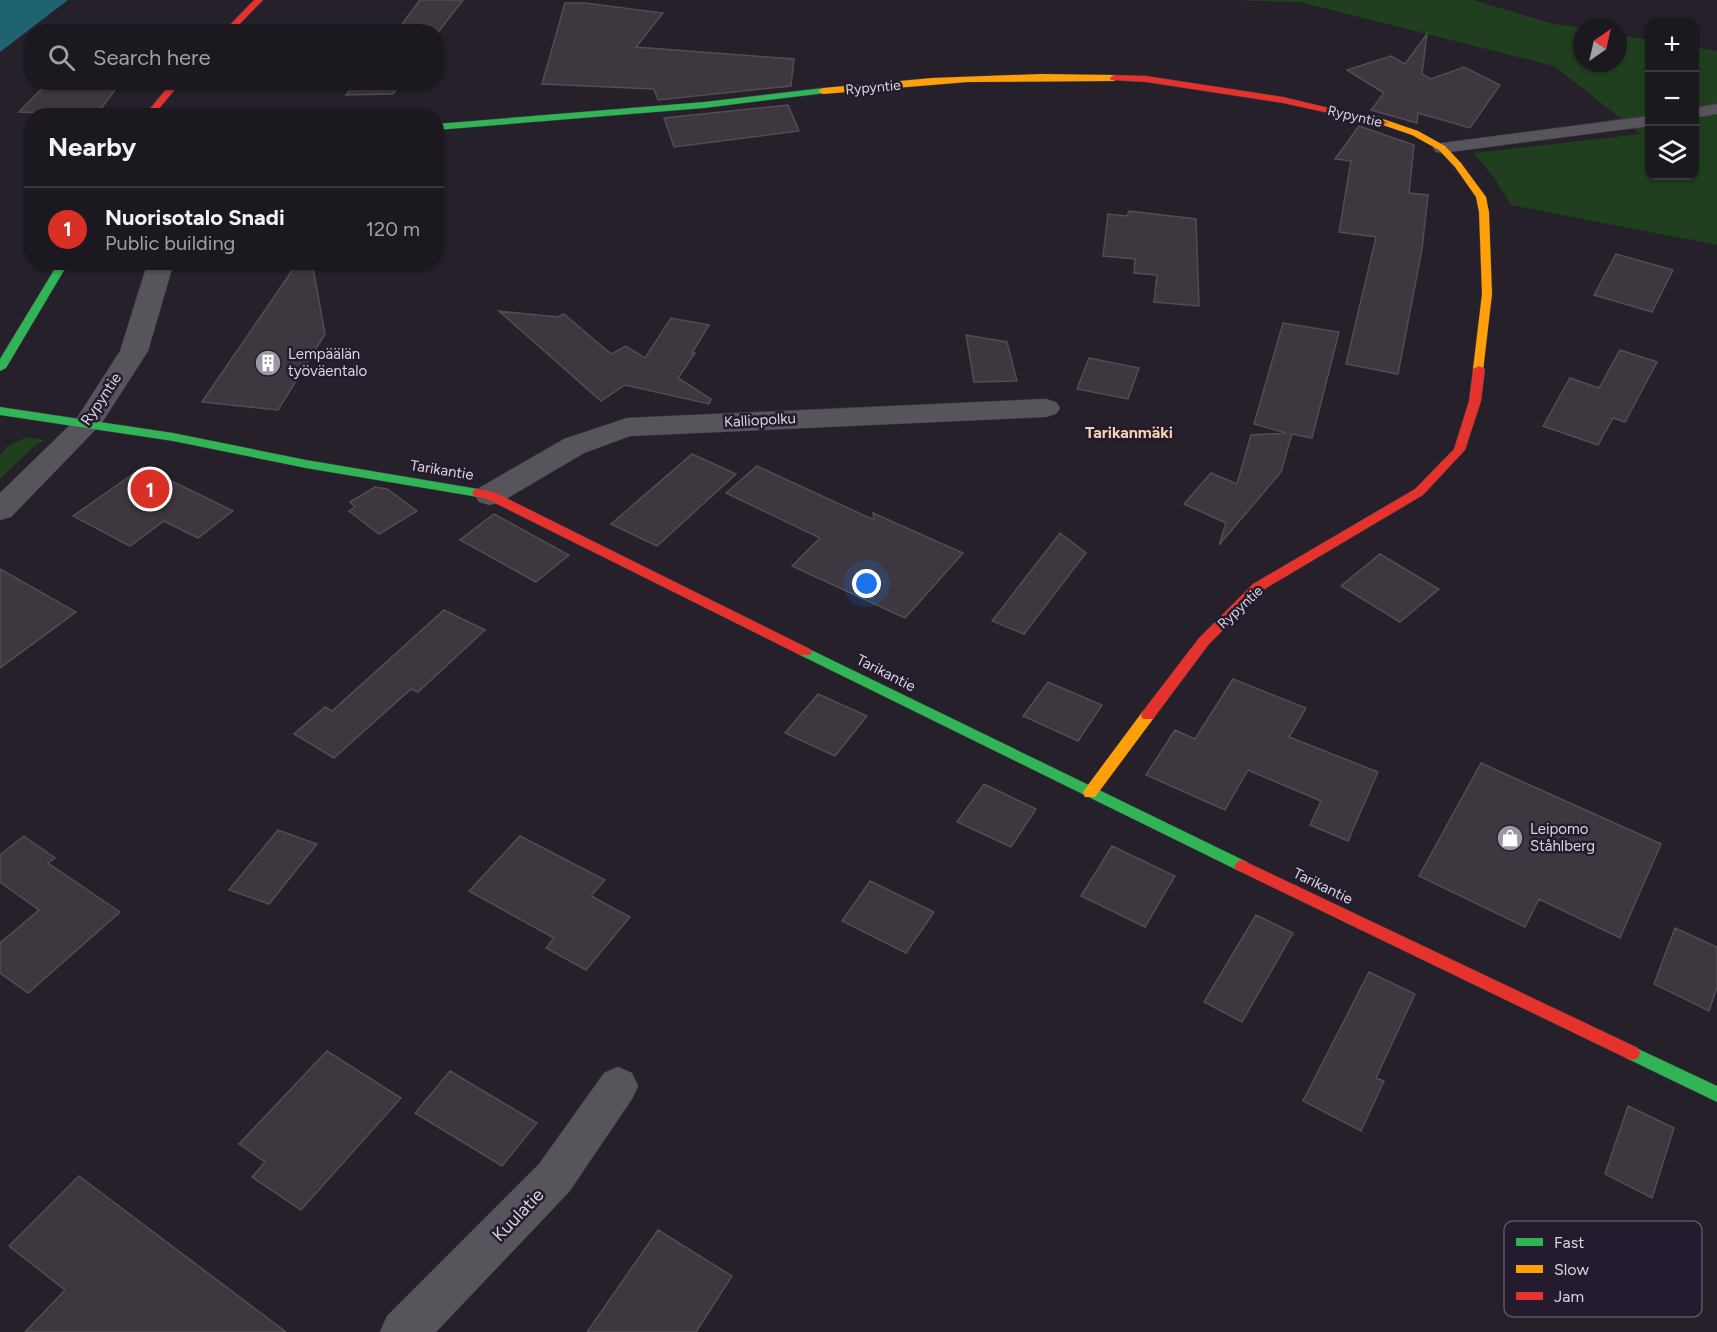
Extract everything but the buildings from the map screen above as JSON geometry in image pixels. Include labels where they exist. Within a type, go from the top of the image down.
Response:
[{"type":"street","points":[[235,24],[259,0]]},
{"type":"street","name":"Rypyntie","points":[[444,127],[704,105],[851,88],[992,78],[1067,76],[1146,79],[1283,100],[1377,120],[1415,133],[1442,148],[1471,180],[1481,197],[1484,212],[1487,294],[1475,401],[1459,450],[1419,492],[1258,587],[1204,641],[1090,793]]},
{"type":"street","points":[[155,108],[170,90]]},
{"type":"street","points":[[0,369],[59,270]]},
{"type":"street","name":"Rypyntie","points":[[0,510],[87,424],[134,351],[159,270]]},
{"type":"street","name":"Kalliopolku","points":[[490,495],[574,446],[627,427],[1046,408]]},
{"type":"street","name":"Tarikantie","points":[[0,411],[173,438],[306,465],[490,495],[1090,793],[1717,1094]]},
{"type":"street","name":"Kuulatie","points":[[403,1332],[554,1178],[618,1086]]},
{"type":"lane","points":[[1699,112],[1717,109]]},
{"type":"lane","points":[[1442,148],[1645,122]]},
{"type":"green space","points":[[1228,0],[1474,0],[1550,23],[1573,27],[1573,72],[1627,72],[1627,36],[1645,39],[1645,180],[1699,180],[1699,48],[1717,51],[1717,245],[1511,205],[1495,179],[1474,153],[1641,134],[1554,66],[1300,2]]},
{"type":"green space","points":[[26,437],[44,440],[32,448],[0,479],[0,455],[7,447]]},
{"type":"water","points":[[0,0],[68,0],[37,24],[24,24],[24,34],[0,52]]},
{"type":"traffic: fast","points":[[444,126],[704,105],[823,91]]},
{"type":"traffic: fast","points":[[0,368],[59,270]]},
{"type":"traffic: fast","points":[[0,411],[173,437],[306,464],[478,493]]},
{"type":"traffic: fast","points":[[805,652],[1242,866]]},
{"type":"traffic: fast","points":[[1632,1053],[1717,1094]]},
{"type":"traffic: slow","points":[[823,91],[968,79],[1114,78]]},
{"type":"traffic: slow","points":[[1383,122],[1415,133],[1442,148],[1458,165],[1481,197],[1484,212],[1487,294],[1479,369]]},
{"type":"traffic: slow","points":[[1090,793],[1148,715]]},
{"type":"traffic: jam","points":[[235,24],[259,0]]},
{"type":"traffic: jam","points":[[1114,78],[1146,79],[1283,100],[1383,122]]},
{"type":"traffic: jam","points":[[155,108],[170,90]]},
{"type":"traffic: jam","points":[[1148,715],[1204,641],[1258,587],[1419,492],[1459,450],[1475,401],[1479,369]]},
{"type":"traffic: jam","points":[[478,493],[490,495],[805,652]]},
{"type":"traffic: jam","points":[[1242,866],[1632,1053]]},
{"type":"place","name":"Lempäälän työväentalo","points":[[268,363]]},
{"type":"place","name":"Nuorisotalo Snadi","points":[[150,489]]},
{"type":"place","name":"Leipomo Ståhlberg","points":[[1510,838]]},
{"type":"district","name":"Tarikanmäki","points":[[1129,432]]}]
